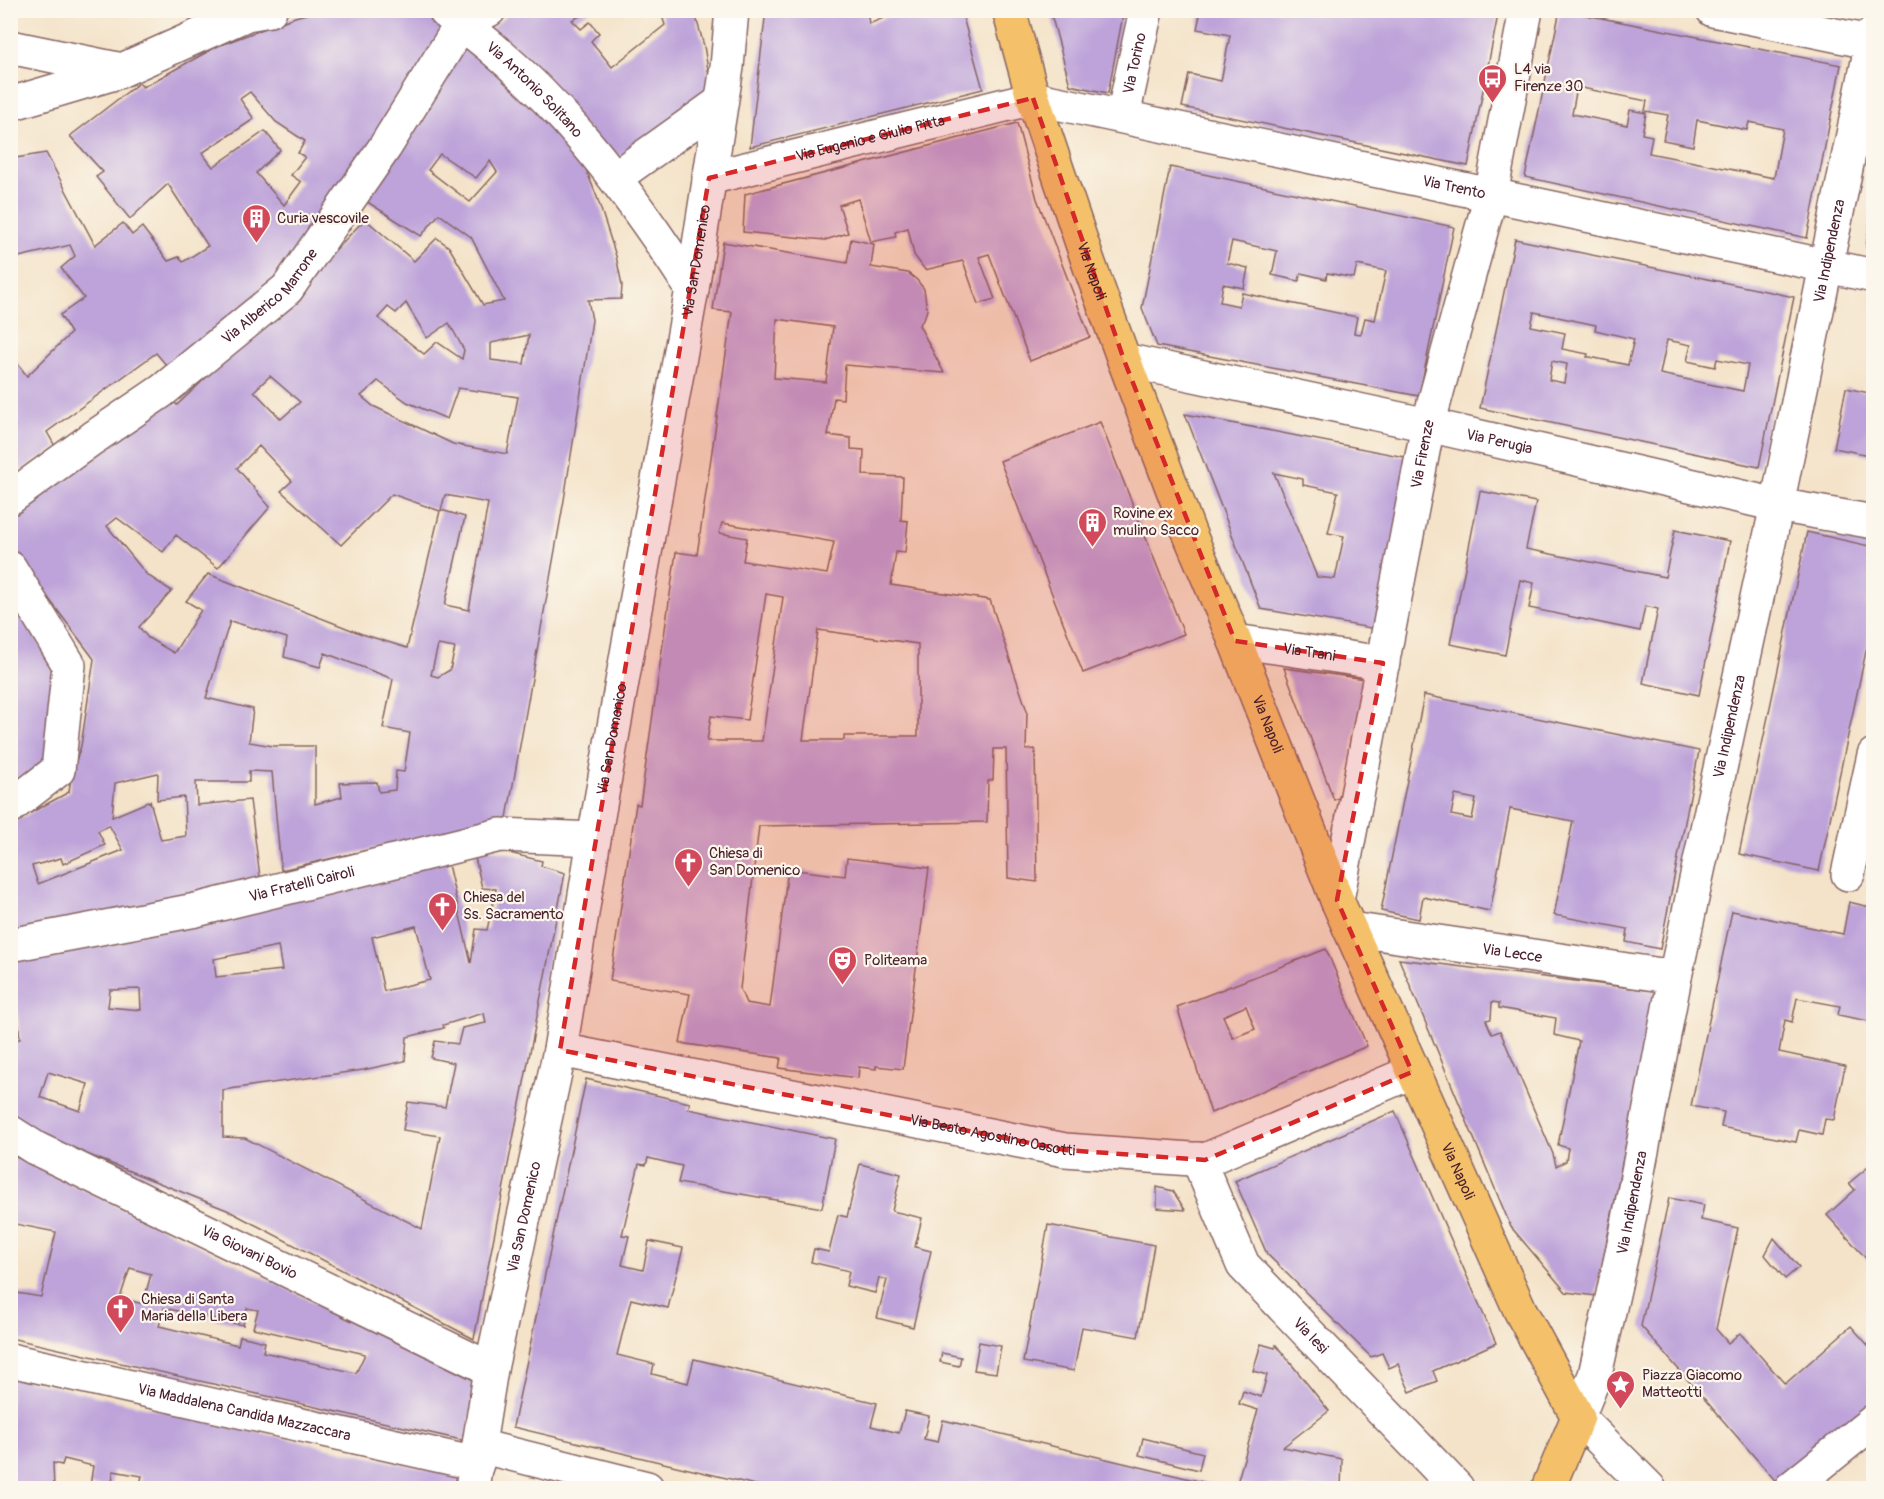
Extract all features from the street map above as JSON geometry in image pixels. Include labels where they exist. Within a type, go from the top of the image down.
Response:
[{"type":"main road","name":"Via Napoli","points":[[1010,10],[1033,98],[1124,360],[1190,535],[1235,641],[1337,900],[1520,1310],[1578,1417]]},
{"type":"main road","points":[[1548,1488],[1578,1417]]},
{"type":"street","name":"Via San Domenico","points":[[476,1466],[491,1369],[560,1050],[594,838],[692,289],[727,67],[732,10]]},
{"type":"street","name":"Via Torino","points":[[1122,116],[1146,10]]},
{"type":"street","name":"Via Firenze","points":[[1337,900],[1428,425],[1491,195],[1526,10]]},
{"type":"street","points":[[1713,10],[1873,40]]},
{"type":"street","points":[[10,104],[122,70],[255,12]]},
{"type":"street","name":"Via Antonio Solitano","points":[[466,15],[565,117],[616,177],[692,289]]},
{"type":"street","name":"Via Alberico Marrone","points":[[10,498],[162,391],[287,289],[385,147],[466,15]]},
{"type":"street","name":"Via Indipendenza","points":[[1578,1417],[1595,1375],[1626,1235],[1675,977],[1777,505],[1873,40]]},
{"type":"street","points":[[10,47],[122,70]]},
{"type":"street","name":"Via Trento","points":[[1033,98],[1874,276]]},
{"type":"street","name":"Via Eugenio e Giulio Pitta","points":[[709,178],[1033,98]]},
{"type":"street","points":[[616,177],[721,102]]},
{"type":"street","name":"Via Perugia","points":[[1124,360],[1428,425],[1777,505],[1874,522]]},
{"type":"street","points":[[10,568],[69,666],[58,770],[10,807]]},
{"type":"street","name":"Via Trani","points":[[1235,641],[1383,663]]},
{"type":"street","points":[[1848,873],[1874,755]]},
{"type":"street","name":"Via Fratelli Cairoli","points":[[10,945],[196,910],[500,835],[594,838]]},
{"type":"street","name":"Via Lecce","points":[[1350,929],[1675,977]]},
{"type":"street","name":"Via Beato Agostino Casotti","points":[[560,1050],[1065,1150],[1205,1160],[1412,1072]]},
{"type":"street","name":"Via Giovani Bovio","points":[[10,1132],[35,1148],[491,1369]]},
{"type":"street","name":"Via Iesi","points":[[1198,1159],[1243,1265],[1457,1488]]},
{"type":"street","name":"Via Maddalena Candida Mazzaccara","points":[[10,1360],[476,1466],[647,1488]]},
{"type":"street","points":[[1578,1417],[1649,1488]]},
{"type":"street","points":[[1791,1488],[1874,1421]]},
{"type":"highlighted area","points":[[1033,98],[1124,360],[1235,641],[1383,663],[1337,900],[1412,1072],[1205,1160],[1065,1150],[560,1050],[709,178]]},
{"type":"building","points":[[86,10],[108,10],[107,15]]},
{"type":"building","name":"Curia vescovile","points":[[321,10],[419,10],[445,25],[357,172],[275,284],[173,373],[156,353],[47,432],[56,448],[10,477],[10,430],[15,426],[10,418],[10,354],[27,376],[71,333],[60,315],[84,298],[61,268],[75,256],[70,245],[10,259],[10,159],[46,153],[95,245],[123,223],[132,235],[142,227],[168,261],[179,257],[183,262],[208,246],[168,184],[130,219],[96,177],[103,172],[70,136],[139,83],[143,87],[218,46],[295,17]],"holes":[[[250,92],[276,122],[305,141],[298,153],[305,157],[291,175],[301,182],[284,205],[256,173],[280,150],[265,131],[213,167],[202,153],[254,119],[240,99]]]},
{"type":"building","points":[[514,10],[592,10],[572,20],[581,29],[590,22],[599,33],[591,41],[612,67],[665,25],[660,10],[694,10],[704,46],[712,93],[616,159],[490,29]]},
{"type":"building","points":[[766,10],[867,10],[869,24],[896,13],[896,10],[961,10],[983,89],[750,147]]},
{"type":"building","points":[[1050,10],[1124,10],[1108,93],[1070,85]]},
{"type":"building","points":[[1201,10],[1499,10],[1468,166],[1182,107],[1189,74],[1221,81],[1230,35],[1197,29]]},
{"type":"building","points":[[1560,10],[1841,65],[1807,238],[1525,177]],"holes":[[[1577,87],[1647,101],[1645,111],[1668,115],[1663,140],[1693,146],[1697,120],[1747,130],[1749,122],[1783,129],[1774,178],[1649,153],[1652,136],[1642,134],[1646,113],[1630,110],[1627,125],[1572,114]]]},
{"type":"building","points":[[460,37],[499,67],[580,155],[597,197],[616,256],[622,285],[621,299],[588,300],[592,320],[588,347],[564,500],[507,818],[281,870],[272,772],[249,771],[249,782],[196,782],[197,805],[250,800],[260,877],[24,935],[10,935],[10,824],[69,792],[71,776],[81,746],[94,659],[10,547],[10,512],[166,395],[177,405],[283,305],[365,219],[414,261],[437,238],[449,247],[483,305],[504,301],[471,237],[439,214],[421,236],[361,198]],"holes":[[[440,154],[476,178],[490,161],[497,172],[470,202],[428,170]],[[406,303],[427,338],[449,323],[464,350],[462,359],[437,342],[424,354],[378,318],[388,307],[396,313]],[[529,335],[524,364],[491,360],[491,343]],[[270,376],[300,402],[281,419],[254,391]],[[378,381],[407,402],[447,419],[458,388],[518,397],[507,454],[453,444],[373,406],[361,396]],[[259,446],[292,481],[281,491],[341,545],[392,494],[440,511],[407,648],[362,634],[208,574],[186,601],[201,610],[174,653],[148,638],[139,627],[172,591],[147,575],[107,526],[117,518],[163,552],[176,535],[218,568],[270,507],[237,468]],[[445,495],[488,503],[469,610],[445,605],[465,517],[441,510]],[[230,621],[287,638],[284,657],[320,667],[325,653],[393,679],[383,728],[410,733],[404,772],[396,771],[395,790],[379,792],[377,782],[340,783],[342,797],[315,804],[315,746],[273,746],[249,742],[253,709],[206,698]],[[438,645],[455,648],[450,670],[438,677],[431,675]],[[158,773],[157,800],[184,797],[186,836],[161,840],[150,801],[112,817],[115,783]],[[109,825],[123,850],[38,884],[32,866],[61,858],[63,864],[105,845],[98,831]]]},
{"type":"building","points":[[1017,123],[1037,199],[1090,337],[1030,361],[989,254],[979,257],[995,299],[978,304],[963,261],[925,270],[914,255],[908,228],[895,232],[896,237],[871,242],[858,199],[839,205],[848,233],[825,240],[743,232],[745,194]]},
{"type":"building","points":[[1170,167],[1454,227],[1419,396],[1157,346],[1142,308]],"holes":[[[1232,241],[1277,251],[1272,275],[1299,281],[1301,273],[1326,279],[1327,273],[1354,278],[1357,265],[1386,271],[1375,320],[1365,318],[1361,334],[1354,333],[1357,317],[1242,293],[1239,306],[1220,302],[1223,284],[1244,288],[1248,268],[1227,263]]]},
{"type":"building","points":[[1872,214],[1874,214],[1874,248],[1866,247]]},
{"type":"building","points":[[851,239],[874,244],[871,267],[908,273],[917,280],[924,289],[927,310],[919,325],[944,373],[845,365],[843,399],[834,398],[828,435],[851,438],[851,449],[864,450],[863,475],[903,477],[901,520],[908,521],[905,553],[896,552],[891,585],[990,600],[1027,711],[1026,750],[1035,749],[1037,882],[1008,878],[1006,749],[994,749],[993,780],[988,781],[987,822],[759,826],[740,989],[746,1003],[770,1007],[788,869],[845,876],[847,858],[929,868],[903,1069],[859,1067],[858,1078],[779,1068],[781,1058],[680,1043],[690,994],[610,981],[636,804],[640,805],[676,552],[697,555],[732,312],[713,310],[723,242],[847,263]],"holes":[[[777,319],[833,327],[826,382],[774,378]],[[722,523],[834,542],[827,574],[743,561],[747,538],[719,533]],[[766,594],[783,597],[762,741],[707,741],[711,716],[747,720]],[[818,630],[918,644],[918,736],[844,736],[844,740],[803,740]]]},
{"type":"building","points":[[1515,239],[1794,297],[1759,467],[1480,408]],"holes":[[[1534,312],[1596,325],[1595,330],[1634,339],[1628,365],[1587,357],[1588,354],[1562,349],[1565,333],[1531,326]],[[1667,340],[1691,345],[1687,361],[1715,367],[1717,359],[1748,365],[1743,391],[1660,374]],[[1552,361],[1567,364],[1564,383],[1549,380]]]},
{"type":"building","points":[[1846,388],[1874,394],[1874,456],[1834,448]]},
{"type":"building","points":[[1185,414],[1410,458],[1376,629],[1261,609]],"holes":[[[1274,473],[1303,479],[1303,485],[1338,492],[1328,533],[1344,536],[1335,579],[1317,577]]]},
{"type":"building","name":"Rovine ex mulino Sacco","points":[[1100,422],[1184,634],[1083,673],[1000,461]]},
{"type":"building","points":[[1480,491],[1536,502],[1526,549],[1665,577],[1675,530],[1730,541],[1699,695],[1643,683],[1658,609],[1645,606],[1640,631],[1529,608],[1534,583],[1520,580],[1505,655],[1450,644]]},
{"type":"building","points":[[1807,532],[1874,547],[1874,614],[1819,871],[1739,854]]},
{"type":"building","points":[[10,594],[54,667],[47,765],[10,791]]},
{"type":"building","points":[[1284,668],[1365,679],[1343,796],[1334,800]]},
{"type":"building","points":[[1424,695],[1699,751],[1660,949],[1626,942],[1628,929],[1554,915],[1573,821],[1510,809],[1490,911],[1423,897],[1419,919],[1381,911]],"holes":[[[1455,795],[1476,799],[1472,819],[1451,815]]]},
{"type":"building","points":[[489,848],[542,861],[541,866],[565,873],[474,1339],[227,1210],[10,1122],[10,1041],[20,1039],[17,1010],[10,1011],[10,954],[446,856],[471,963],[476,929],[487,930],[496,889],[482,888],[474,853]],"holes":[[[416,926],[430,980],[384,991],[372,937]],[[278,946],[282,970],[216,977],[214,959]],[[140,989],[141,1010],[108,1007],[110,990]],[[484,1013],[486,1023],[462,1028],[458,1044],[435,1041],[431,1058],[454,1063],[445,1107],[408,1102],[403,1130],[440,1136],[422,1229],[245,1138],[223,1137],[223,1090],[363,1070],[405,1061],[407,1037],[444,1028],[443,1025]],[[48,1072],[88,1084],[80,1111],[40,1097]]]},
{"type":"building","points":[[1849,902],[1874,908],[1874,1022],[1838,1015],[1840,1006],[1797,998],[1792,1022],[1785,1020],[1779,1052],[1845,1066],[1834,1120],[1825,1119],[1822,1135],[1799,1130],[1796,1142],[1721,1127],[1724,1112],[1691,1106],[1732,911],[1843,934]]},
{"type":"building","points":[[1326,949],[1367,1046],[1211,1113],[1177,1007]],"holes":[[[1246,1006],[1255,1029],[1233,1038],[1223,1016]]]},
{"type":"building","points":[[1399,959],[1656,991],[1596,1296],[1566,1292],[1511,1227]],"holes":[[[1492,1002],[1499,1003],[1499,1008],[1556,1018],[1554,1035],[1579,1041],[1558,1145],[1568,1148],[1566,1161],[1556,1166],[1553,1154],[1500,1031],[1492,1034],[1486,1020],[1491,1019]]]},
{"type":"building","points":[[586,1079],[690,1103],[688,1109],[835,1139],[822,1208],[678,1183],[682,1166],[648,1158],[646,1165],[639,1164],[622,1235],[629,1236],[622,1265],[643,1270],[649,1241],[683,1248],[668,1308],[631,1299],[617,1355],[654,1364],[652,1374],[688,1383],[694,1359],[877,1403],[871,1426],[899,1433],[905,1411],[929,1416],[924,1439],[938,1442],[943,1420],[1228,1488],[1091,1488],[1082,1486],[1081,1488],[768,1488],[513,1427]]},
{"type":"building","points":[[1395,1111],[1496,1343],[1433,1371],[1437,1381],[1410,1392],[1398,1364],[1389,1368],[1382,1353],[1371,1357],[1267,1254],[1235,1181]]},
{"type":"building","points":[[10,1154],[478,1382],[466,1441],[10,1338],[10,1292],[41,1297],[56,1232],[10,1223]],"holes":[[[130,1268],[151,1274],[143,1304],[120,1298]],[[164,1308],[243,1325],[247,1308],[258,1310],[253,1328],[365,1354],[356,1373],[263,1352],[265,1342],[240,1336],[238,1345],[159,1326]]]},
{"type":"building","points":[[1874,1162],[1874,1267],[1827,1215],[1855,1190],[1849,1183]]},
{"type":"building","points":[[860,1164],[901,1174],[892,1211],[922,1218],[915,1247],[931,1251],[913,1327],[877,1318],[887,1280],[879,1278],[875,1293],[846,1286],[849,1271],[811,1262],[814,1249],[829,1252],[838,1215],[847,1217]]},
{"type":"building","points":[[1157,1187],[1173,1191],[1185,1210],[1157,1208]]},
{"type":"building","points":[[1669,1198],[1704,1205],[1701,1220],[1738,1228],[1716,1329],[1728,1343],[1740,1333],[1785,1384],[1851,1326],[1874,1352],[1874,1402],[1779,1485],[1641,1326]]},
{"type":"building","points":[[1048,1225],[1154,1245],[1138,1337],[1082,1327],[1074,1371],[1023,1362]]},
{"type":"building","points":[[1774,1238],[1799,1267],[1785,1279],[1765,1255]]},
{"type":"building","points":[[979,1342],[1001,1346],[996,1373],[974,1370]]},
{"type":"building","points":[[1261,1344],[1275,1348],[1276,1345],[1329,1411],[1283,1447],[1342,1459],[1341,1488],[1286,1488],[1269,1485],[1268,1488],[1262,1488],[1237,1483],[1258,1410],[1239,1404],[1243,1391],[1261,1397],[1267,1375],[1253,1371]]},
{"type":"building","points":[[942,1353],[961,1357],[959,1366],[940,1362]]},
{"type":"building","points":[[10,1377],[459,1477],[457,1488],[139,1488],[142,1476],[113,1471],[112,1487],[90,1486],[93,1466],[64,1459],[62,1465],[53,1463],[54,1488],[10,1488]]},
{"type":"building","points":[[1143,1438],[1203,1453],[1199,1470],[1139,1455]]},
{"type":"place","name":"L4 via Firenze 30","points":[[1493,104]]},
{"type":"place","name":"Curia vescovile","points":[[256,244]]},
{"type":"place","name":"Rovine ex mulino Sacco","points":[[1092,548]]},
{"type":"place","name":"Chiesa di San Domenico","points":[[688,888]]},
{"type":"place","name":"Chiesa del Ss. Sacramento","points":[[442,932]]},
{"type":"place","name":"Politeama","points":[[843,986]]},
{"type":"place","name":"Chiesa di Santa Maria della Libera","points":[[120,1334]]},
{"type":"place","name":"Piazza Giacomo Matteotti","points":[[1621,1410]]}]
